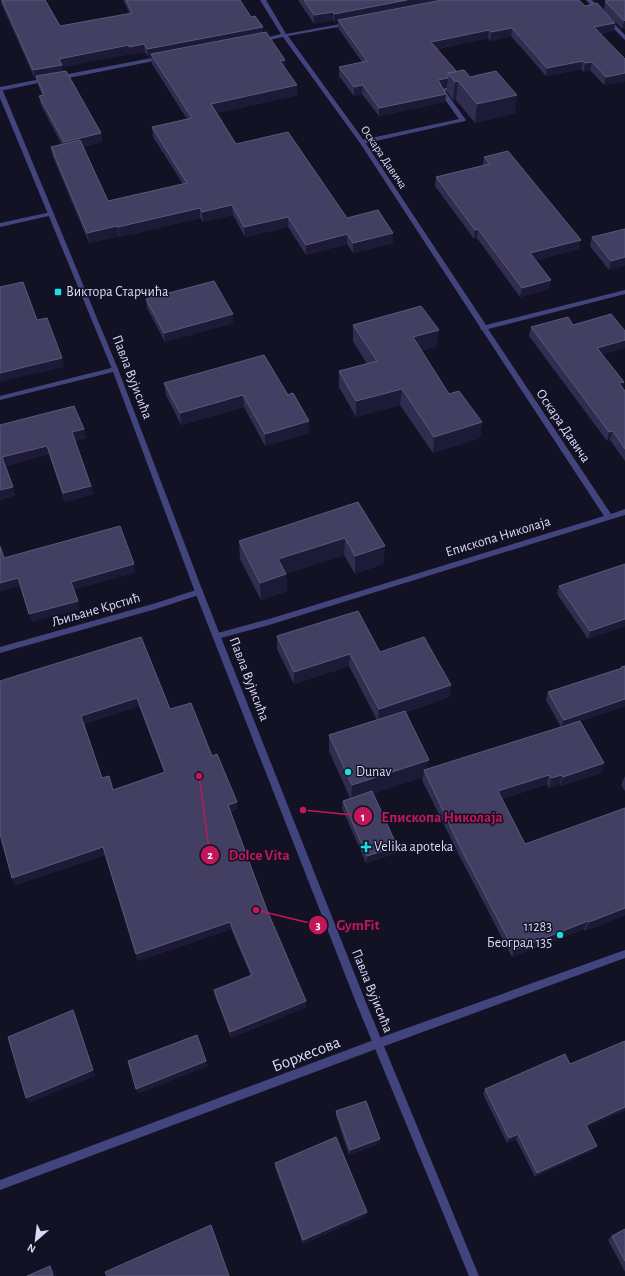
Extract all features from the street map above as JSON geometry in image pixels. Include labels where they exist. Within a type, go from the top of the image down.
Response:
[{"type":"street","name":"Оскара Давича","points":[[263,0],[284,35],[362,142],[608,517]]},
{"type":"street","points":[[589,0],[625,38]]},
{"type":"street","points":[[253,41],[356,21]]},
{"type":"street","points":[[0,90],[167,57]]},
{"type":"street","points":[[362,142],[463,120],[441,90],[461,86]]},
{"type":"street","name":"Павла Вујисића","points":[[0,90],[115,369],[198,592],[217,636],[379,1044],[474,1276]]},
{"type":"street","points":[[0,225],[51,214]]},
{"type":"street","points":[[483,328],[625,292]]},
{"type":"street","points":[[0,398],[115,369]]},
{"type":"street","name":"Епископа Николаја","points":[[217,636],[257,626],[625,512]]},
{"type":"street","name":"Љиљане Крстић","points":[[0,650],[198,592]]},
{"type":"street","name":"Борхесова","points":[[0,1185],[625,954]]},
{"type":"building","points":[[2,0],[45,0],[60,26],[132,13],[126,0],[240,0],[251,17],[255,16],[263,27],[147,49],[144,44],[129,47],[129,45],[59,59],[62,65],[33,70]]},
{"type":"building","points":[[304,0],[407,0],[334,14],[333,12],[314,15]]},
{"type":"building","points":[[442,0],[579,0],[585,6],[597,3],[615,23],[594,27],[625,59],[625,73],[606,77],[592,62],[585,63],[583,61],[547,68],[512,28],[491,32],[489,30],[431,42],[457,72],[448,73],[448,78],[438,80],[446,94],[379,108],[363,85],[354,87],[339,67],[367,61],[338,20]]},
{"type":"building","points":[[625,0],[624,21],[605,1]]},
{"type":"building","points":[[266,32],[285,60],[280,61],[297,85],[211,104],[236,144],[288,132],[347,218],[378,210],[393,233],[353,243],[347,234],[306,245],[288,217],[244,227],[232,205],[202,212],[200,208],[87,233],[51,147],[80,140],[108,201],[187,183],[152,127],[192,118],[151,54]]},
{"type":"building","points":[[464,70],[470,77],[496,71],[517,95],[477,104],[458,81],[455,82],[448,73]]},
{"type":"building","points":[[66,71],[101,133],[64,142],[39,96],[44,95],[36,76]]},
{"type":"building","points":[[508,151],[581,240],[530,253],[551,280],[522,288],[478,229],[475,230],[436,177],[490,164],[484,157]]},
{"type":"building","points":[[625,229],[625,257],[611,261],[592,237]]},
{"type":"building","points":[[214,281],[233,314],[164,333],[146,299]]},
{"type":"building","points":[[23,282],[37,320],[47,318],[62,358],[0,373],[0,287]]},
{"type":"building","points":[[421,306],[439,330],[413,337],[449,394],[459,391],[482,422],[434,437],[402,389],[356,401],[339,371],[377,361],[353,325]]},
{"type":"building","points":[[611,314],[625,331],[625,340],[597,348],[624,382],[619,383],[625,391],[625,449],[613,431],[609,432],[531,327],[568,317],[573,325]]},
{"type":"building","points":[[264,355],[288,395],[293,393],[309,421],[265,434],[243,395],[180,413],[164,383]]},
{"type":"building","points":[[74,406],[84,429],[72,432],[91,486],[63,493],[47,446],[2,457],[13,487],[0,490],[0,425]]},
{"type":"building","points":[[358,502],[385,546],[355,556],[345,538],[278,559],[286,574],[260,583],[239,541]]},
{"type":"building","points":[[120,526],[134,564],[71,582],[78,601],[29,614],[18,578],[0,583],[0,546],[4,558]]},
{"type":"building","points":[[625,564],[625,619],[590,631],[559,586]]},
{"type":"building","points":[[358,611],[380,652],[424,637],[451,685],[379,709],[350,654],[294,672],[277,636]]},
{"type":"building","points":[[141,637],[170,709],[191,703],[212,756],[217,754],[237,802],[228,805],[267,910],[306,1001],[230,1032],[214,990],[252,975],[230,922],[136,954],[103,847],[12,878],[0,834],[0,681]],"holes":[[[137,698],[165,772],[113,790],[109,776],[102,778],[81,716]]]},
{"type":"building","points":[[625,666],[625,699],[564,720],[548,692]]},
{"type":"building","points":[[405,711],[429,760],[352,785],[329,735]]},
{"type":"building","points":[[580,721],[604,763],[563,777],[562,775],[551,778],[549,775],[498,791],[525,844],[625,808],[625,908],[514,950],[460,847],[424,770]]},
{"type":"building","points":[[372,791],[397,846],[367,856],[343,801]]},
{"type":"building","points":[[73,1010],[93,1070],[26,1098],[8,1037]]},
{"type":"building","points":[[197,1035],[206,1061],[136,1089],[128,1061]]},
{"type":"building","points":[[625,1041],[625,1107],[586,1125],[597,1146],[537,1173],[518,1134],[509,1138],[485,1089],[565,1054],[570,1064]]},
{"type":"building","points":[[366,1101],[380,1139],[350,1150],[336,1111]]},
{"type":"building","points":[[336,1137],[367,1212],[303,1240],[275,1163]]},
{"type":"building","points":[[211,1225],[229,1276],[107,1276],[105,1272]]},
{"type":"building","points":[[625,1229],[625,1261],[612,1236]]},
{"type":"building","points":[[50,1266],[53,1276],[27,1276]]},
{"type":"place","name":"Виктора Старчића","points":[[58,292]]},
{"type":"place","name":"Dunav","points":[[348,772]]},
{"type":"place","name":"Dolce Vita","points":[[199,776]]},
{"type":"place","name":"Епископа Николаја","points":[[303,810]]},
{"type":"place","name":"Velika apoteka","points":[[366,847]]},
{"type":"place","name":"GymFit","points":[[256,910]]},
{"type":"place","name":"11283 Београд 135","points":[[560,935]]}]
